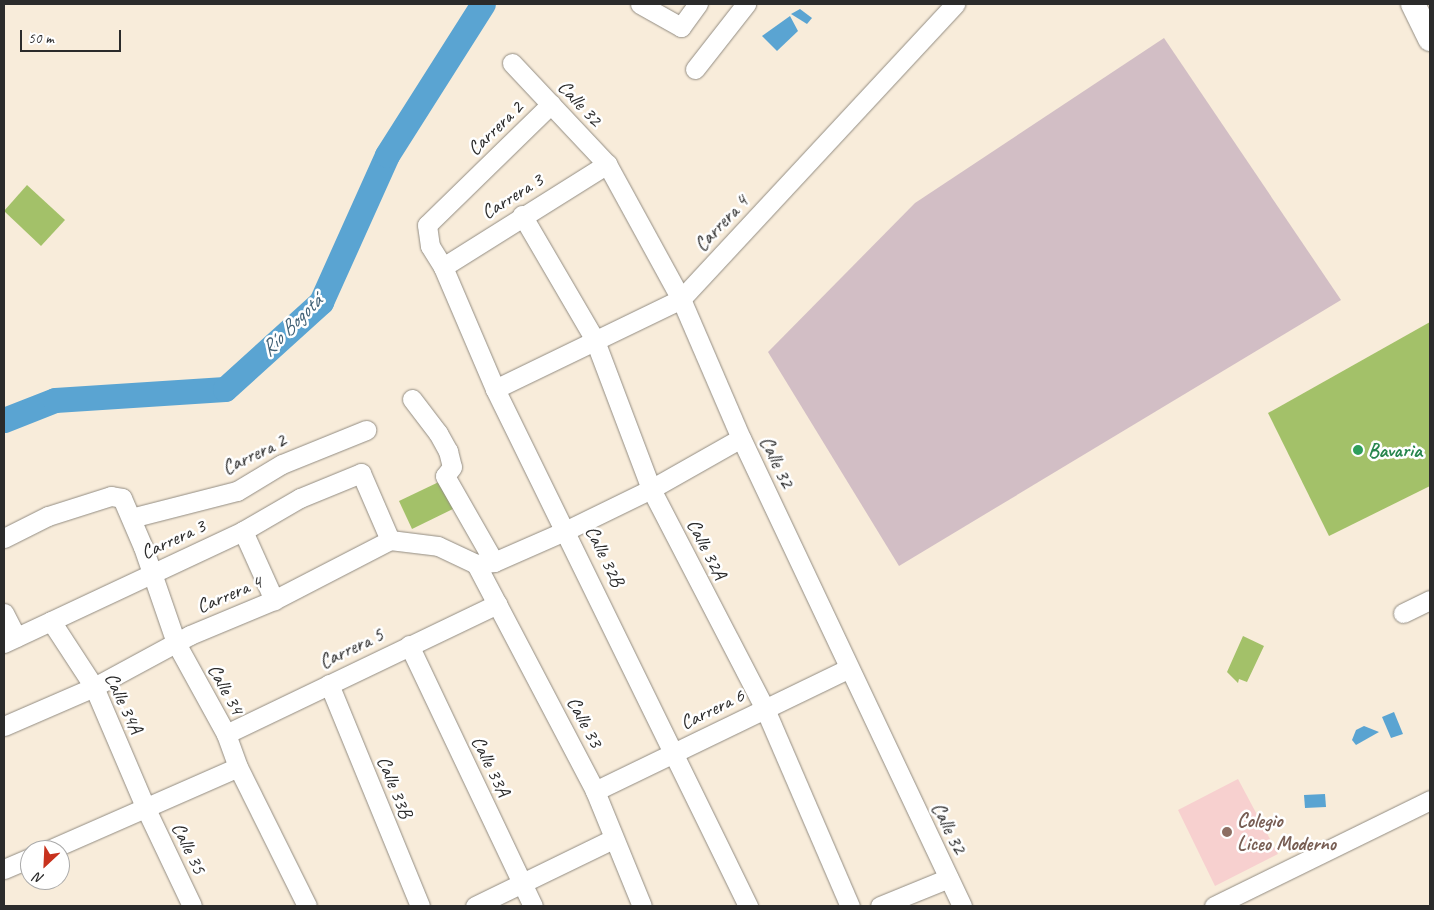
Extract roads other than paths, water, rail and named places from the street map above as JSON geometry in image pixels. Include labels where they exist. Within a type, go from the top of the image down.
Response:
[{"type":"main road","points":[[1413,4],[1430,39]]},
{"type":"street","points":[[640,4],[681,26],[698,4]]},
{"type":"street","points":[[695,69],[746,4]]},
{"type":"street","points":[[934,4],[934,26]]},
{"type":"street","name":"Carrera 4","points":[[495,389],[594,338],[681,299],[955,4]]},
{"type":"street","name":"Calle 32","points":[[512,63],[607,164],[681,299],[741,438],[962,906]]},
{"type":"street","name":"Carrera 2","points":[[427,225],[551,104]]},
{"type":"street","name":"Carrera 3","points":[[443,267],[522,215],[607,164]]},
{"type":"street","name":"Calle 32A","points":[[522,215],[594,338],[651,489],[765,709],[850,906]]},
{"type":"street","name":"Calle 32B","points":[[427,225],[430,246],[443,267],[495,389],[567,530],[748,906]]},
{"type":"street","name":"Calle 33","points":[[412,399],[438,432],[448,451],[452,467],[446,476],[485,563],[497,604],[595,791],[642,906]]},
{"type":"street","name":"Carrera 2","points":[[131,518],[237,491],[282,464],[366,430]]},
{"type":"street","points":[[390,540],[438,546],[485,563],[567,530],[651,489],[741,438]]},
{"type":"street","name":"Carrera 3","points":[[10,640],[243,531],[300,498],[361,473],[390,540]]},
{"type":"street","name":"Calle 34","points":[[4,538],[48,516],[111,496],[122,498],[176,643],[226,734],[238,767],[307,906]]},
{"type":"street","points":[[243,531],[274,600]]},
{"type":"street","name":"Carrera 4","points":[[4,726],[94,687],[176,643],[274,600],[390,540]]},
{"type":"street","points":[[1403,613],[1430,600]]},
{"type":"street","name":"Carrera 5","points":[[226,734],[497,604]]},
{"type":"street","points":[[4,613],[10,640]]},
{"type":"street","name":"Calle 34A","points":[[51,621],[94,687],[146,809]]},
{"type":"street","name":"Calle 33A","points":[[409,645],[533,906]]},
{"type":"street","name":"Carrera 6","points":[[595,791],[849,668]]},
{"type":"street","name":"Calle 33B","points":[[329,684],[420,906]]},
{"type":"street","points":[[70,841],[238,767]]},
{"type":"street","points":[[1214,906],[1430,800]]},
{"type":"street","name":"Calle 35","points":[[146,809],[192,906]]},
{"type":"street","points":[[475,906],[524,885],[613,839]]},
{"type":"street","points":[[4,869],[20,862]]},
{"type":"street","points":[[880,906],[949,878]]},
{"type":"water","points":[[800,9],[812,18],[807,24],[791,14]]},
{"type":"water","points":[[790,16],[798,31],[777,51],[762,36]]},
{"type":"water","points":[[1394,712],[1403,734],[1391,738],[1382,717]]},
{"type":"water","points":[[1364,726],[1379,732],[1356,745],[1352,740],[1356,730]]},
{"type":"water","points":[[1325,794],[1326,807],[1305,808],[1304,795]]},
{"type":"waterway","name":"Río Bogotá","points":[[4,420],[55,400],[225,389],[321,302],[387,155],[483,4]]},
{"type":"place","name":"Bavaria","points":[[1358,450]]},
{"type":"place","name":"Colegio Liceo Moderno","points":[[1227,832]]}]
